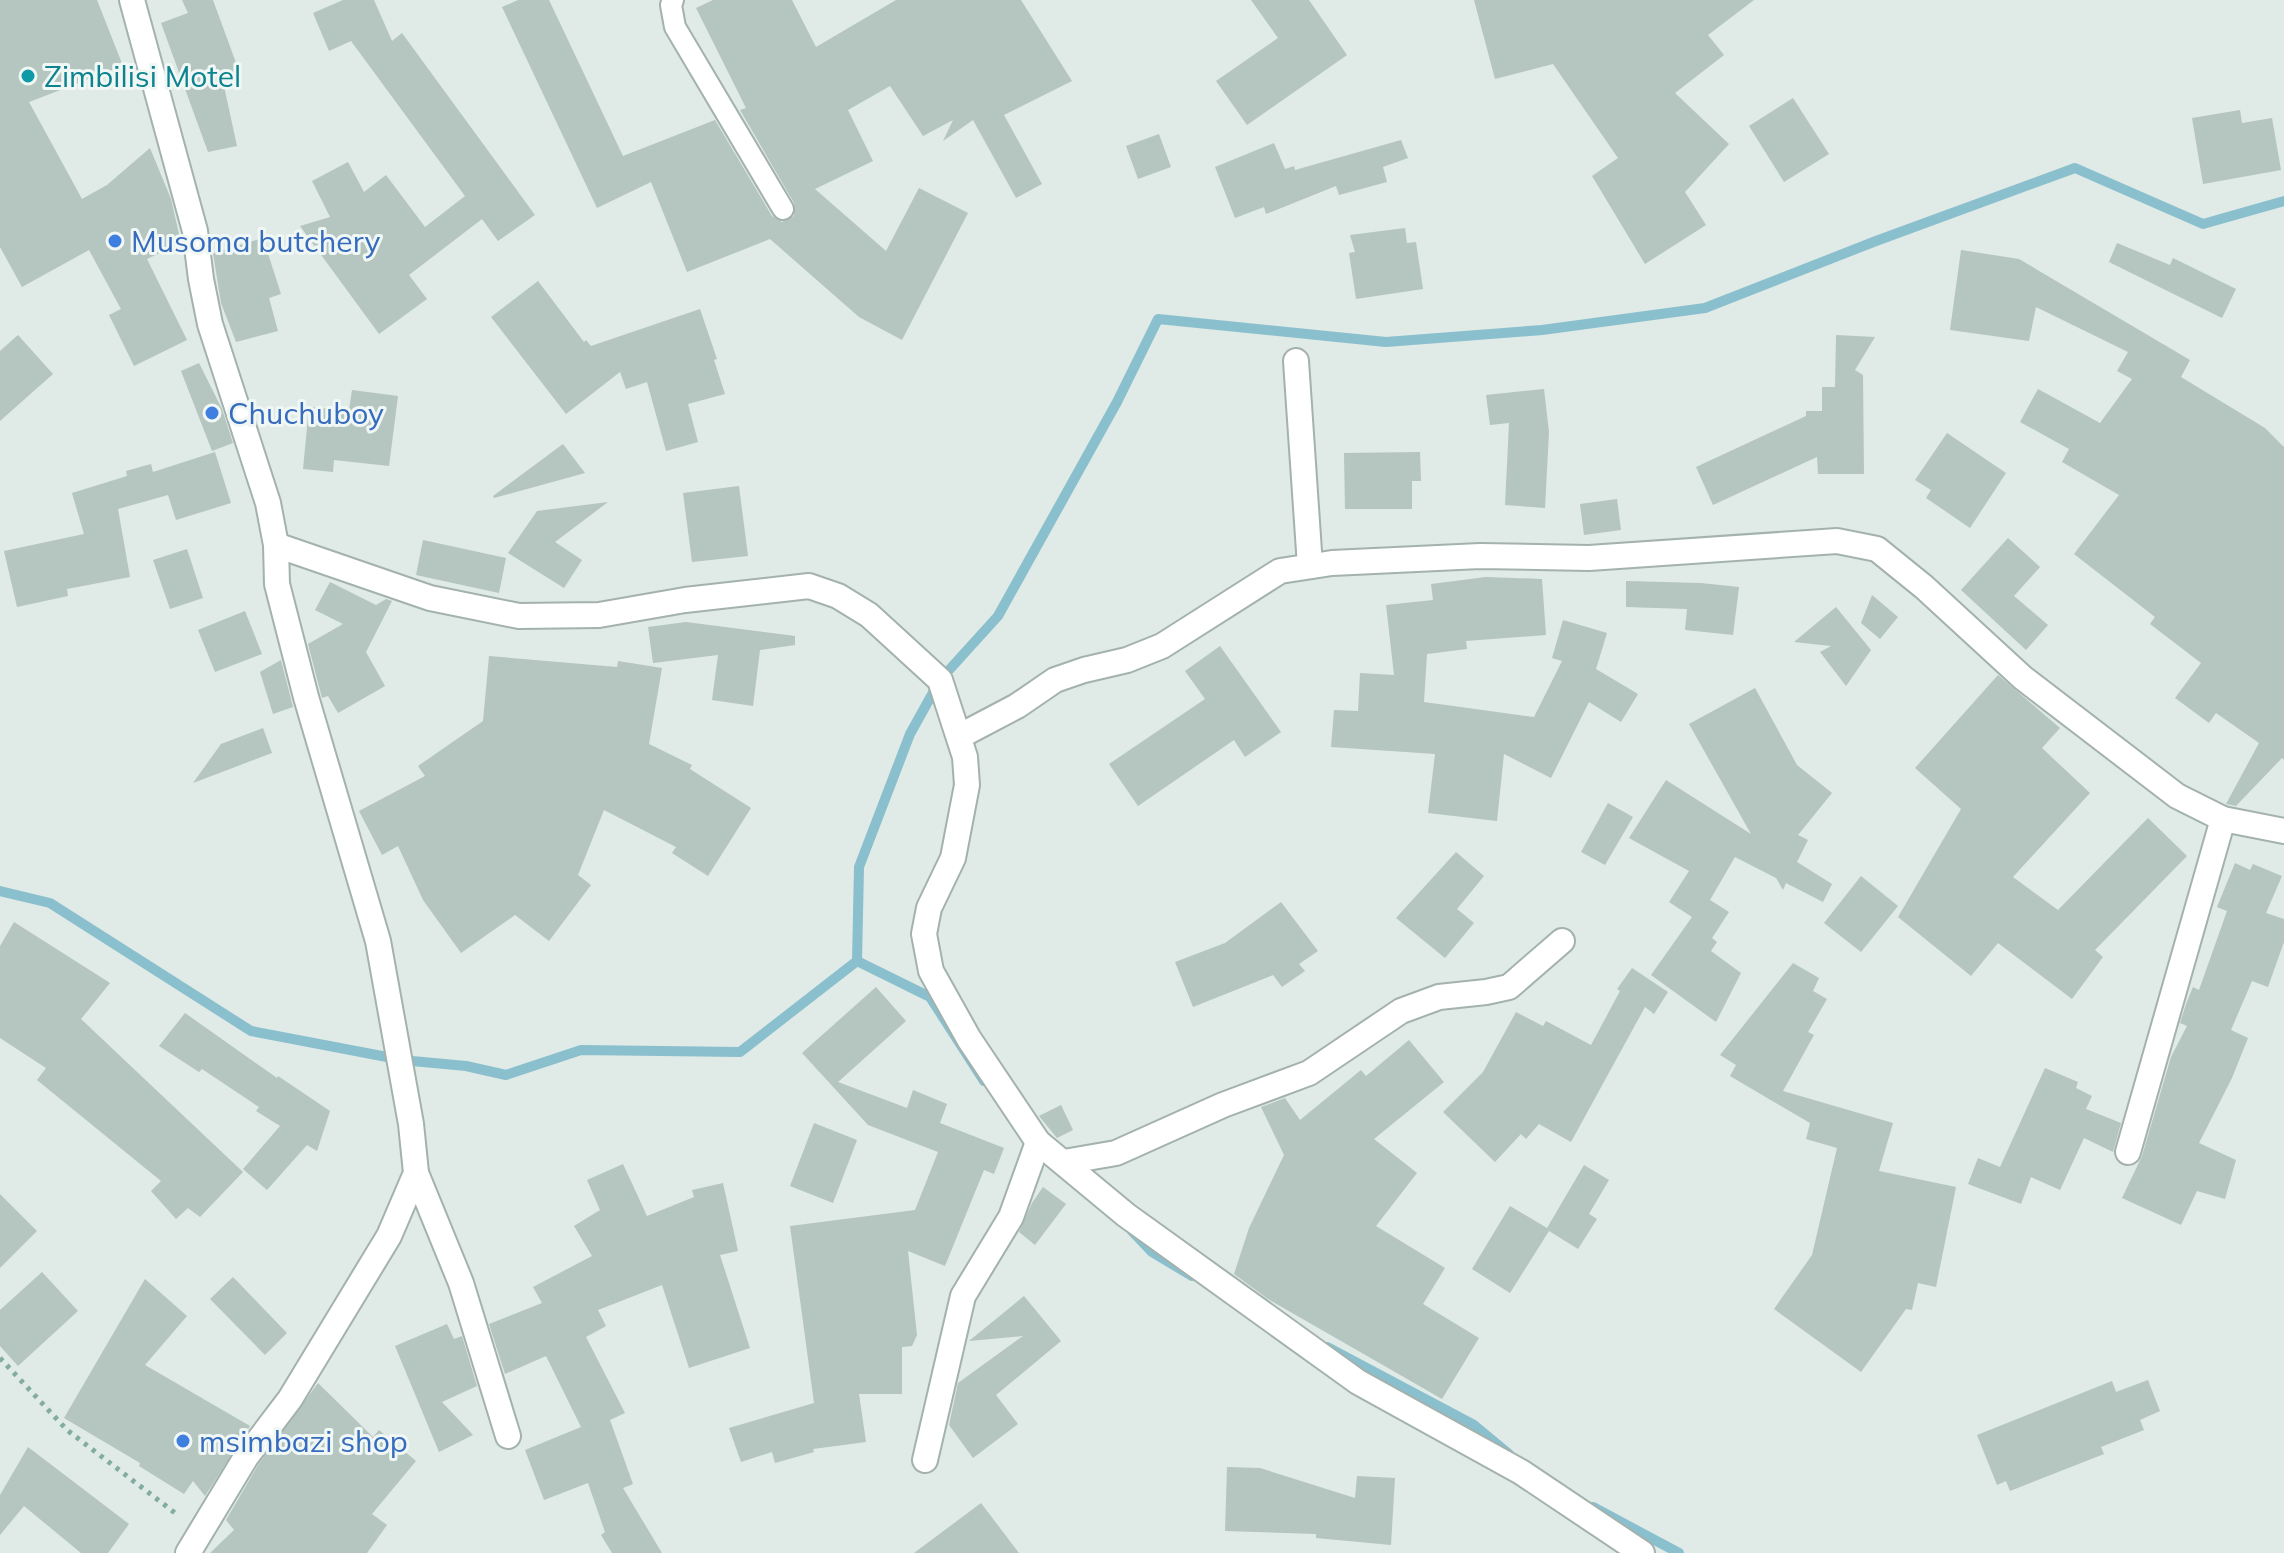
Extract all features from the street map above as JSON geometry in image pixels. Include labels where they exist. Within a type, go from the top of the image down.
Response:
[{"type":"street","points":[[132,0],[195,231],[210,324],[268,503],[276,545],[277,584],[306,697],[378,941],[411,1124],[416,1173],[461,1283],[508,1436]]},
{"type":"street","points":[[1296,361],[1310,566]]},
{"type":"street","points":[[960,736],[1017,706],[1055,680],[1127,660],[1162,646],[1280,571],[1332,563],[1480,556],[1589,558],[1837,541],[1877,549],[1924,587],[2023,678],[2177,796],[2223,819],[2284,831]]},
{"type":"street","points":[[276,545],[430,598],[519,616],[599,615],[685,600],[809,586],[838,596],[869,615],[940,680],[960,736],[967,785],[953,858],[929,908],[924,934],[931,971],[969,1039],[1038,1142],[1126,1215],[1358,1382],[1521,1472],[1642,1553]]},
{"type":"street","points":[[2128,1152],[2223,819]]},
{"type":"street","points":[[1064,1162],[1116,1153],[1223,1105],[1309,1073],[1401,1011],[1439,997],[1509,987],[1562,941]]},
{"type":"street","points":[[925,1460],[963,1296],[1011,1217],[1038,1142]]},
{"type":"street","points":[[194,1542],[246,1457],[290,1399],[389,1236],[416,1173]]},
{"type":"lane","points":[[673,0],[675,27],[783,209]]},
{"type":"path","points":[[0,1358],[67,1430],[194,1542]]},
{"type":"building","points":[[0,0],[97,0],[123,66],[29,102],[82,199],[107,185],[150,148],[171,199],[181,243],[147,259],[187,340],[134,366],[109,315],[121,309],[89,250],[22,287],[0,247]]},
{"type":"building","points":[[182,0],[213,0],[239,71],[222,77],[237,146],[208,152],[161,23],[188,13]]},
{"type":"building","points":[[343,0],[374,0],[392,41],[402,33],[535,215],[498,241],[482,219],[409,275],[427,299],[379,334],[300,226],[330,217],[312,181],[348,162],[364,192],[386,175],[425,227],[465,196],[351,41],[329,51],[313,13]]},
{"type":"building","points":[[518,0],[549,0],[623,156],[715,120],[772,216],[782,222],[794,216],[794,203],[740,110],[746,108],[696,8],[713,0],[792,0],[816,47],[896,0],[1021,0],[1072,81],[1004,115],[1042,184],[1016,198],[973,120],[943,141],[953,120],[923,136],[890,86],[848,110],[873,161],[815,189],[886,251],[919,188],[968,213],[902,340],[859,317],[770,239],[687,272],[651,182],[597,208],[502,7]]},
{"type":"building","points":[[1251,0],[1309,0],[1347,55],[1247,125],[1216,81],[1278,38]]},
{"type":"building","points":[[1474,0],[1754,0],[1708,35],[1724,55],[1675,93],[1729,144],[1685,192],[1706,225],[1645,264],[1592,176],[1618,158],[1553,64],[1495,79]]},
{"type":"building","points":[[1793,98],[1829,154],[1784,182],[1749,126]]},
{"type":"building","points":[[2240,110],[2242,123],[2272,118],[2281,170],[2203,184],[2192,118]]},
{"type":"building","points":[[1159,134],[1171,167],[1138,179],[1126,146]]},
{"type":"building","points":[[1401,140],[1408,158],[1383,167],[1387,182],[1339,195],[1336,186],[1266,214],[1264,207],[1235,218],[1215,167],[1274,143],[1285,169],[1294,166],[1295,170]]},
{"type":"building","points":[[1405,228],[1407,243],[1416,242],[1423,289],[1356,299],[1349,253],[1355,252],[1350,235]]},
{"type":"building","points":[[263,238],[281,294],[269,298],[278,331],[236,342],[221,303],[213,253]]},
{"type":"building","points":[[2117,243],[2170,265],[2173,258],[2236,289],[2222,318],[2109,262]]},
{"type":"building","points":[[1961,250],[2019,259],[2190,360],[2181,377],[2265,428],[2284,447],[2284,760],[2282,758],[2236,806],[2226,804],[2259,743],[2216,713],[2209,723],[2175,698],[2201,663],[2150,624],[2155,617],[2074,554],[2119,495],[2062,462],[2069,449],[2020,422],[2038,389],[2100,423],[2132,379],[2117,371],[2128,352],[2036,307],[2029,341],[1950,330]]},
{"type":"building","points":[[538,281],[584,342],[586,340],[591,346],[700,309],[725,394],[688,404],[698,442],[666,451],[647,382],[626,389],[620,372],[566,414],[491,317]]},
{"type":"building","points":[[18,335],[53,374],[0,421],[0,351]]},
{"type":"building","points":[[1836,335],[1875,337],[1855,370],[1863,375],[1864,474],[1818,474],[1817,457],[1713,505],[1696,467],[1806,416],[1806,411],[1822,411],[1822,387],[1835,387]]},
{"type":"building","points":[[199,363],[222,409],[233,443],[212,451],[181,371]]},
{"type":"building","points":[[1544,389],[1549,432],[1545,508],[1505,505],[1509,423],[1490,425],[1486,395]]},
{"type":"building","points":[[352,390],[398,396],[389,466],[334,460],[333,472],[303,469],[309,407],[349,410]]},
{"type":"building","points":[[1947,433],[2006,473],[1970,528],[1926,498],[1931,490],[1915,480]]},
{"type":"building","points":[[563,444],[585,473],[494,498],[493,496]]},
{"type":"building","points":[[215,452],[231,503],[176,520],[168,495],[118,509],[130,577],[67,589],[68,596],[17,607],[4,551],[84,534],[72,493],[127,476],[126,471],[151,464],[153,472]]},
{"type":"building","points":[[1420,452],[1421,481],[1412,481],[1412,509],[1345,509],[1344,453]]},
{"type":"building","points":[[739,486],[748,556],[692,562],[683,493]]},
{"type":"building","points":[[1617,499],[1621,530],[1584,535],[1580,504]]},
{"type":"building","points":[[608,502],[555,542],[582,560],[564,588],[508,553],[537,511]]},
{"type":"building","points":[[2008,538],[2040,567],[2014,596],[2048,625],[2026,650],[1961,590]]},
{"type":"building","points":[[423,540],[506,558],[499,593],[416,575]]},
{"type":"building","points":[[187,549],[203,598],[170,609],[153,560]]},
{"type":"building","points":[[1486,577],[1542,579],[1546,635],[1466,641],[1467,649],[1427,654],[1424,702],[1534,717],[1562,661],[1552,658],[1563,620],[1607,633],[1596,669],[1638,694],[1621,722],[1589,702],[1551,778],[1504,754],[1497,821],[1428,813],[1435,754],[1331,747],[1334,710],[1358,711],[1360,673],[1394,675],[1386,605],[1433,600],[1431,584]]},
{"type":"building","points":[[1626,581],[1739,587],[1733,635],[1685,630],[1687,609],[1626,607]]},
{"type":"building","points":[[330,582],[376,605],[386,599],[392,601],[366,652],[385,686],[338,713],[328,696],[322,698],[308,644],[343,624],[315,610]]},
{"type":"building","points":[[1872,595],[1898,617],[1880,639],[1861,623]]},
{"type":"building","points":[[1836,607],[1871,650],[1846,686],[1820,652],[1831,646],[1794,642]]},
{"type":"building","points":[[245,611],[262,654],[215,672],[198,630]]},
{"type":"building","points":[[686,622],[795,636],[795,645],[760,650],[753,706],[712,700],[718,655],[653,663],[648,627]]},
{"type":"building","points":[[1220,646],[1281,732],[1245,757],[1234,740],[1138,806],[1109,764],[1205,699],[1185,671]]},
{"type":"building","points":[[489,656],[617,667],[618,661],[662,668],[649,744],[692,765],[690,769],[751,808],[708,876],[672,853],[676,847],[604,810],[578,875],[591,885],[549,941],[515,915],[461,953],[423,900],[398,846],[382,855],[359,811],[425,776],[418,766],[483,721]]},
{"type":"building","points":[[281,660],[293,707],[273,714],[260,672]]},
{"type":"building","points":[[1998,675],[2060,728],[2042,748],[2090,793],[2013,877],[2058,910],[2148,818],[2187,856],[2095,950],[2103,957],[2072,999],[1998,943],[1971,976],[1898,917],[1961,809],[1915,768]]},
{"type":"building","points":[[1755,688],[1797,765],[1832,793],[1798,835],[1808,840],[1797,862],[1832,884],[1823,902],[1786,883],[1783,890],[1776,878],[1735,857],[1710,900],[1729,912],[1712,938],[1717,942],[1711,951],[1741,973],[1716,1022],[1651,975],[1692,917],[1669,902],[1689,871],[1629,838],[1666,780],[1751,834],[1689,724]]},
{"type":"building","points":[[263,728],[272,753],[193,783],[221,744]]},
{"type":"building","points":[[1608,803],[1633,817],[1605,865],[1581,852]]},
{"type":"building","points":[[1456,852],[1484,876],[1457,909],[1474,923],[1445,958],[1396,918]]},
{"type":"building","points":[[2235,863],[2250,870],[2253,864],[2282,876],[2266,913],[2284,919],[2284,942],[2268,987],[2252,981],[2231,1030],[2248,1038],[2232,1078],[2199,1143],[2236,1160],[2225,1199],[2197,1191],[2181,1225],[2122,1198],[2142,1156],[2171,1057],[2187,1026],[2180,1023],[2186,1004],[2193,987],[2199,990],[2227,911],[2217,907]]},
{"type":"building","points":[[1861,876],[1898,906],[1861,952],[1824,923]]},
{"type":"building","points":[[1281,902],[1318,951],[1299,964],[1305,971],[1282,987],[1273,975],[1193,1007],[1175,962],[1225,943]]},
{"type":"building","points":[[14,922],[110,983],[81,1019],[243,1172],[200,1217],[188,1208],[176,1219],[151,1191],[161,1181],[37,1080],[46,1068],[0,1038],[0,946]]},
{"type":"building","points":[[1793,963],[1819,978],[1813,991],[1827,999],[1808,1032],[1814,1035],[1783,1091],[1893,1123],[1879,1171],[1956,1187],[1936,1287],[1918,1283],[1912,1310],[1906,1309],[1861,1372],[1774,1309],[1812,1255],[1837,1148],[1806,1139],[1810,1123],[1730,1076],[1736,1065],[1720,1055]]},
{"type":"building","points":[[1632,968],[1668,992],[1654,1014],[1645,1007],[1571,1142],[1539,1124],[1526,1139],[1521,1134],[1495,1162],[1443,1112],[1483,1072],[1516,1012],[1543,1026],[1546,1021],[1591,1045],[1620,991],[1617,989]]},
{"type":"building","points":[[876,987],[906,1021],[838,1082],[907,1108],[913,1090],[947,1104],[940,1123],[1004,1148],[994,1174],[984,1170],[945,1266],[908,1251],[917,1335],[912,1346],[902,1347],[902,1394],[859,1394],[866,1442],[813,1449],[814,1452],[775,1463],[772,1452],[741,1462],[729,1428],[814,1403],[790,1226],[915,1210],[938,1152],[868,1125],[802,1053]]},
{"type":"building","points":[[185,1013],[330,1111],[317,1151],[307,1145],[267,1190],[243,1169],[280,1126],[256,1111],[259,1107],[202,1069],[199,1072],[159,1046]]},
{"type":"building","points":[[1409,1040],[1444,1082],[1374,1139],[1417,1173],[1376,1226],[1445,1268],[1423,1304],[1479,1338],[1442,1399],[1268,1299],[1234,1274],[1249,1228],[1284,1155],[1261,1107],[1285,1098],[1300,1120],[1361,1070],[1366,1076]]},
{"type":"building","points":[[2045,1068],[2078,1082],[2076,1088],[2092,1096],[2086,1109],[2121,1123],[2113,1152],[2084,1138],[2060,1190],[2031,1177],[2021,1204],[1968,1184],[1978,1158],[2000,1167]]},
{"type":"building","points":[[1061,1105],[1073,1130],[1057,1138],[1039,1116]]},
{"type":"building","points":[[814,1123],[857,1140],[833,1203],[790,1186]]},
{"type":"building","points":[[623,1164],[647,1216],[694,1197],[692,1190],[723,1183],[738,1251],[720,1255],[750,1348],[689,1368],[662,1285],[598,1310],[606,1326],[586,1337],[625,1413],[610,1420],[633,1484],[623,1488],[662,1553],[612,1553],[601,1535],[605,1532],[588,1483],[544,1500],[525,1450],[581,1427],[546,1356],[505,1374],[489,1324],[542,1303],[533,1287],[592,1256],[574,1226],[600,1210],[587,1180]]},
{"type":"building","points":[[1584,1165],[1609,1180],[1589,1214],[1597,1219],[1578,1249],[1549,1231],[1510,1293],[1472,1269],[1510,1206],[1547,1228]]},
{"type":"building","points":[[1043,1187],[1066,1204],[1035,1245],[1019,1232]]},
{"type":"building","points":[[0,1194],[37,1231],[0,1268]]},
{"type":"building","points":[[42,1272],[78,1311],[18,1366],[0,1346],[0,1310]]},
{"type":"building","points":[[233,1277],[287,1333],[265,1355],[210,1299]]},
{"type":"building","points":[[145,1279],[187,1316],[145,1365],[250,1426],[205,1496],[193,1481],[184,1494],[139,1466],[140,1463],[64,1418]]},
{"type":"building","points":[[1024,1296],[1061,1341],[996,1395],[1018,1424],[973,1458],[949,1425],[958,1383],[1023,1336],[969,1341]]},
{"type":"building","points":[[447,1324],[454,1339],[462,1336],[477,1386],[442,1402],[473,1435],[439,1452],[395,1346]]},
{"type":"building","points":[[2148,1380],[2160,1411],[2140,1420],[2144,1430],[2101,1447],[2104,1454],[2010,1491],[2006,1481],[1997,1485],[1977,1435],[2112,1381],[2116,1392]]},
{"type":"building","points":[[318,1383],[373,1437],[379,1430],[416,1461],[372,1514],[387,1525],[367,1553],[210,1553],[234,1530],[226,1520],[258,1465]]},
{"type":"building","points":[[28,1447],[129,1524],[108,1553],[81,1553],[24,1506],[0,1535],[0,1495]]},
{"type":"building","points":[[1227,1467],[1260,1468],[1355,1498],[1357,1476],[1395,1478],[1391,1545],[1316,1538],[1316,1534],[1225,1531]]},
{"type":"building","points":[[981,1503],[1019,1553],[914,1553]]},
{"type":"waterway","points":[[412,1061],[466,1066],[506,1075],[581,1050],[740,1052],[857,961],[859,867],[910,734],[940,680],[998,616],[1117,402],[1158,319],[1386,342],[1542,330],[1705,308],[2075,168],[2203,224],[2284,201]]},
{"type":"waterway","points":[[0,891],[50,903],[251,1031],[387,1057]]},
{"type":"waterway","points":[[857,961],[930,997],[984,1081]]},
{"type":"waterway","points":[[1132,1231],[1152,1252],[1192,1276]]},
{"type":"waterway","points":[[1327,1347],[1474,1425],[1509,1454]]},
{"type":"waterway","points":[[1593,1507],[1679,1553]]},
{"type":"place","name":"Zimbilisi Motel","points":[[28,76]]},
{"type":"place","name":"Musoma butchery","points":[[115,241]]},
{"type":"place","name":"Chuchuboy","points":[[212,413]]},
{"type":"place","name":"msimbazi shop","points":[[183,1441]]}]
